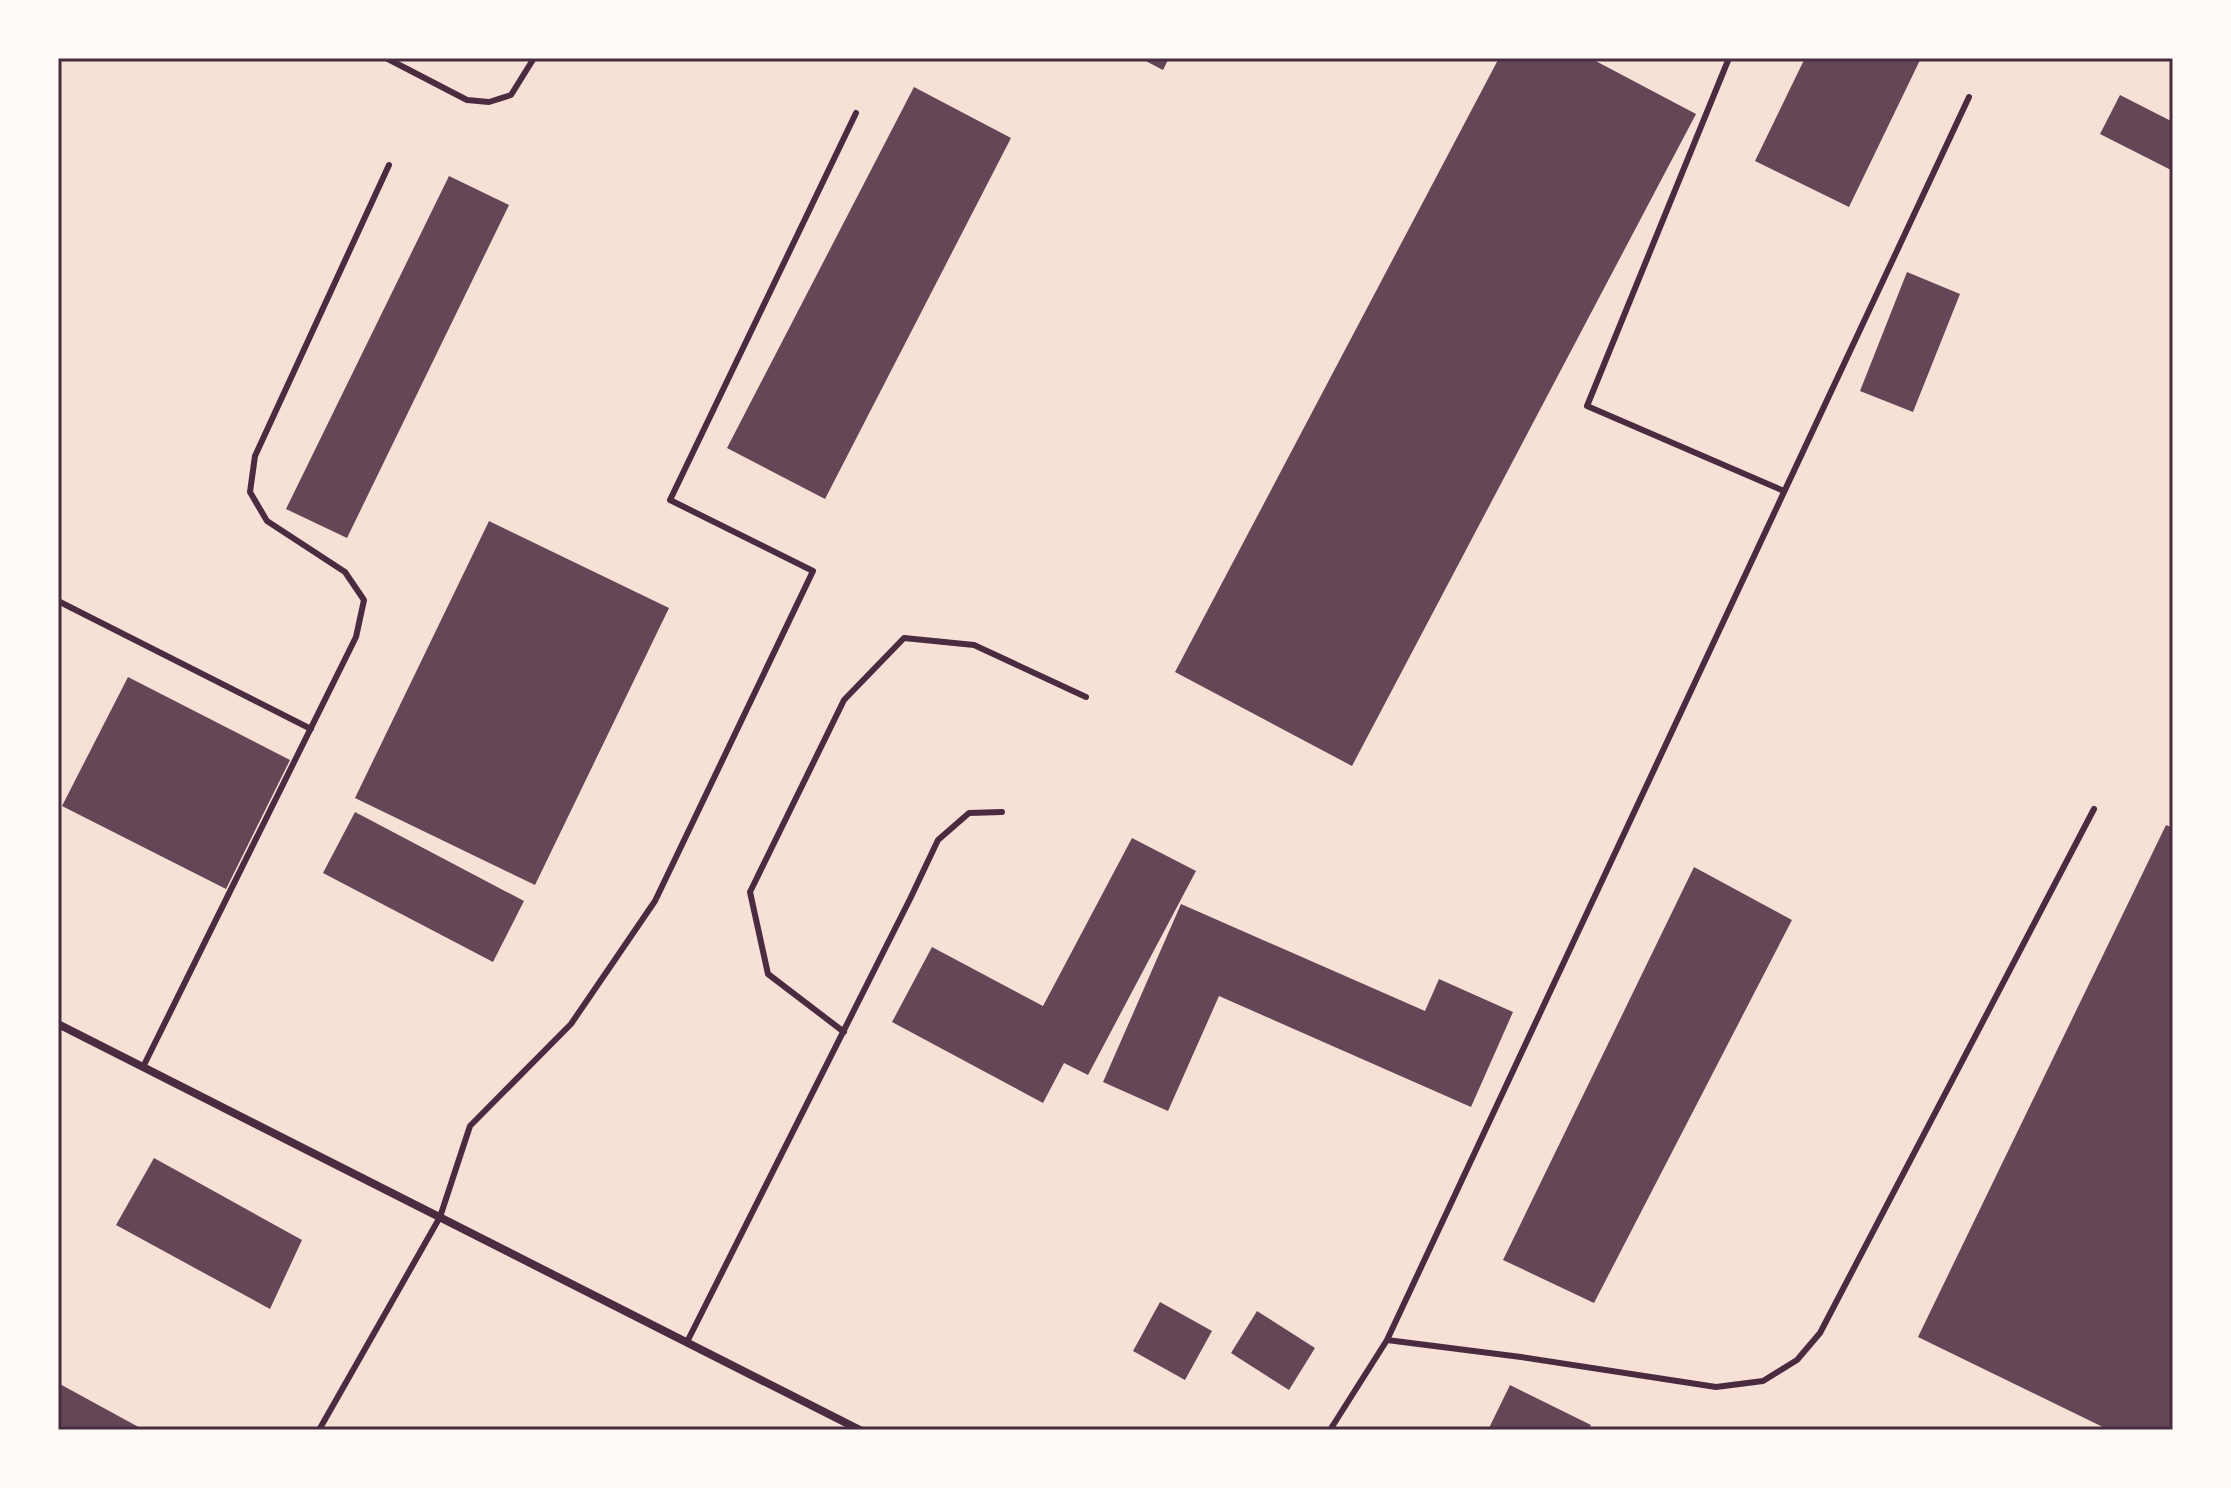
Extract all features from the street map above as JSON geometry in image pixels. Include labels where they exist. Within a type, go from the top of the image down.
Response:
[{"type":"street","points":[[58,1024],[860,1430]]},
{"type":"lane","points":[[386,58],[467,100],[489,102],[511,95],[534,58]]},
{"type":"lane","points":[[1729,58],[1587,406],[1784,491]]},
{"type":"lane","points":[[1330,1430],[1387,1340],[1969,97]]},
{"type":"lane","points":[[319,1430],[440,1217],[470,1126],[571,1024],[655,901],[813,571],[670,500],[856,113]]},
{"type":"lane","points":[[143,1067],[356,637],[364,600],[345,572],[267,521],[250,492],[255,456],[389,165]]},
{"type":"lane","points":[[58,601],[311,729]]},
{"type":"lane","points":[[844,1032],[768,974],[750,892],[844,700],[904,638],[974,645],[1086,697]]},
{"type":"lane","points":[[1387,1340],[1716,1387],[1763,1381],[1797,1360],[1820,1333],[2094,809]]},
{"type":"lane","points":[[687,1342],[938,840],[969,813],[1002,812]]},
{"type":"building","points":[[1140,58],[1169,58],[1163,70]]},
{"type":"building","points":[[1499,58],[1590,58],[1696,114],[1352,766],[1175,672]]},
{"type":"building","points":[[1805,58],[1921,58],[1849,207],[1755,161]]},
{"type":"building","points":[[914,87],[1011,138],[825,499],[727,448]]},
{"type":"building","points":[[2120,95],[2173,122],[2173,171],[2100,134]]},
{"type":"building","points":[[449,176],[509,205],[347,538],[286,509]]},
{"type":"building","points":[[1907,272],[1960,294],[1913,412],[1860,391]]},
{"type":"building","points":[[489,521],[669,608],[535,885],[355,798]]},
{"type":"building","points":[[128,677],[290,760],[226,889],[62,806]]},
{"type":"building","points":[[355,812],[524,901],[493,962],[323,873]]},
{"type":"building","points":[[2166,825],[2173,828],[2173,1430],[2109,1430],[1918,1337]]},
{"type":"building","points":[[1132,838],[1196,871],[1088,1075],[1064,1063],[1043,1103],[892,1022],[932,947],[1043,1006]]},
{"type":"building","points":[[1694,867],[1792,920],[1594,1303],[1503,1260]]},
{"type":"building","points":[[1181,904],[1425,1011],[1439,979],[1513,1012],[1471,1107],[1219,996],[1168,1111],[1103,1082]]},
{"type":"building","points":[[154,1158],[302,1240],[270,1309],[116,1225]]},
{"type":"building","points":[[1160,1302],[1212,1331],[1185,1380],[1133,1351]]},
{"type":"building","points":[[1257,1311],[1315,1348],[1289,1390],[1231,1353]]},
{"type":"building","points":[[58,1383],[144,1430],[58,1430]]},
{"type":"building","points":[[1510,1385],[1591,1425],[1589,1430],[1488,1430]]}]
